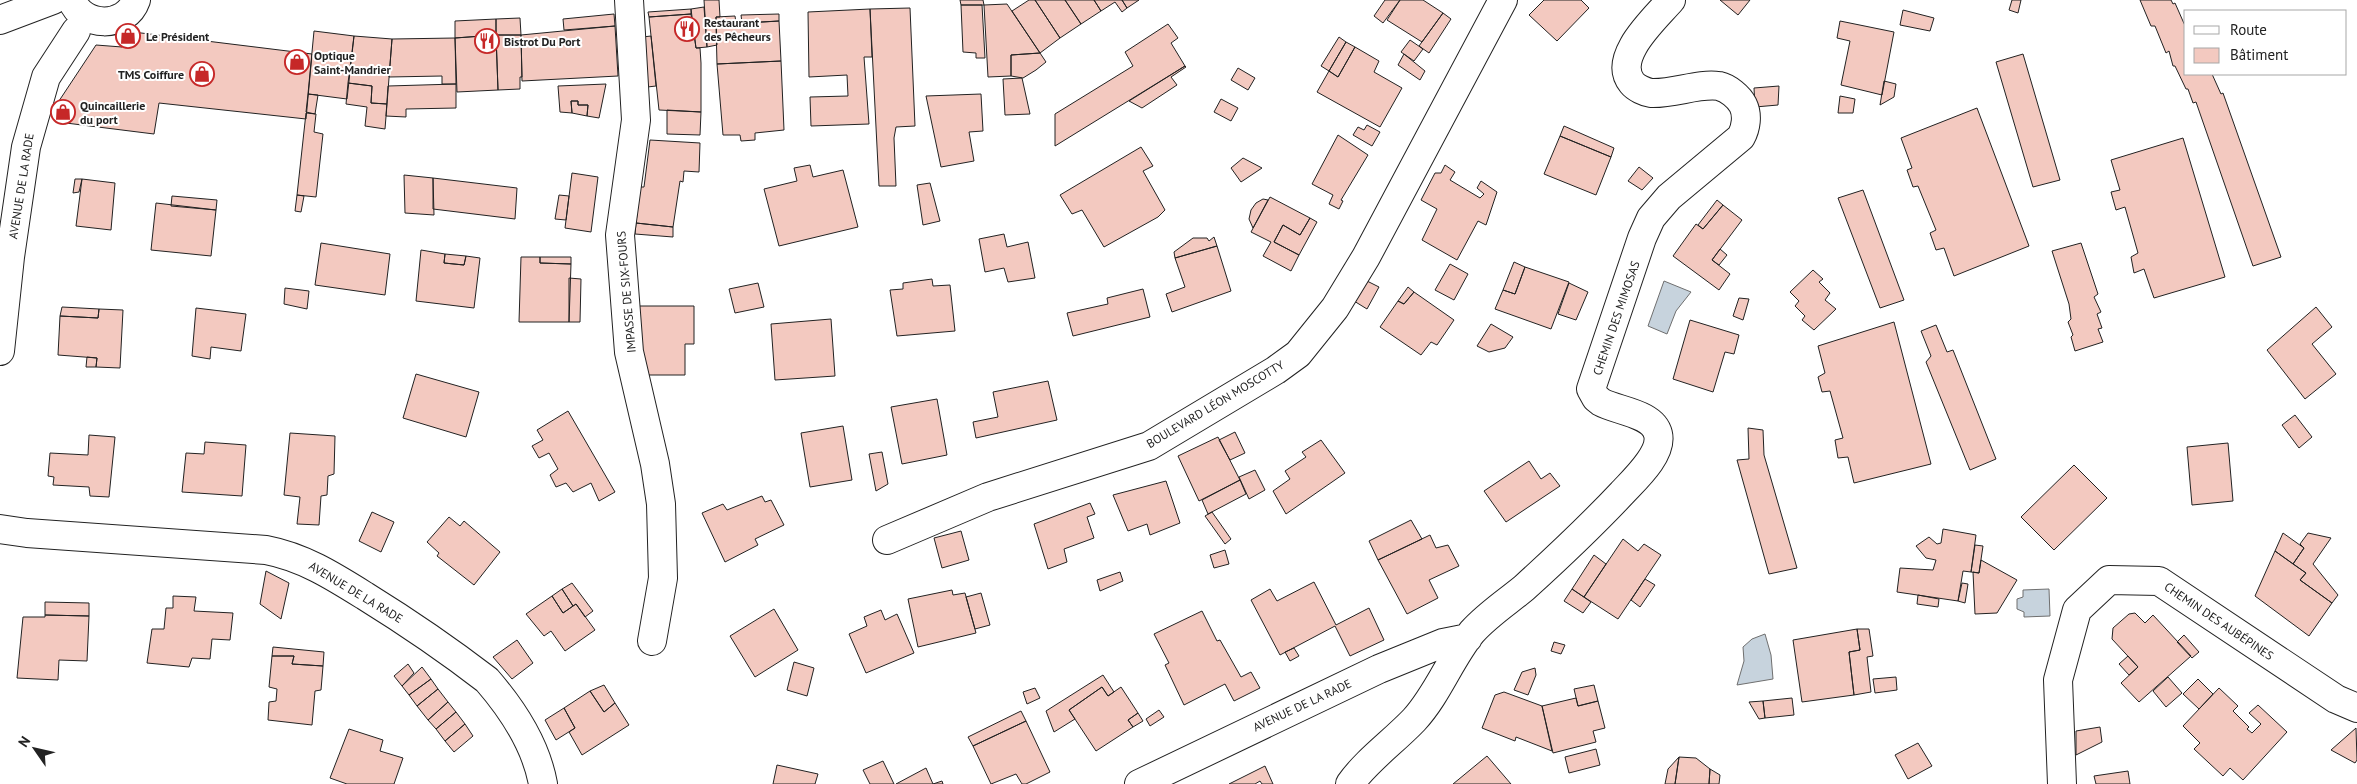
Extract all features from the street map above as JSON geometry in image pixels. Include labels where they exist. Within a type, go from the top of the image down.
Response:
[{"type":"street","points":[[0,20],[52,0]]},
{"type":"street","points":[[72,0],[78,11],[87,18],[108,22],[128,12],[136,0]]},
{"type":"street","name":"IMPASSE DE SIX-FOURS","points":[[629,0],[636,120],[620,235],[629,352],[647,429],[661,504],[663,578],[652,641]]},
{"type":"street","name":"BOULEVARD LÉON MOSCOTTY","points":[[887,540],[988,496],[1149,446],[1276,370],[1298,354],[1335,308],[1366,257],[1503,0]]},
{"type":"street","name":"CHEMIN DES MIMOSAS","points":[[1350,784],[1358,772],[1414,720],[1448,674],[1468,638],[1618,498],[1643,470],[1656,449],[1658,434],[1654,426],[1640,416],[1601,402],[1596,398],[1592,389],[1642,238],[1651,218],[1669,197],[1741,138],[1745,130],[1746,121],[1744,107],[1726,88],[1707,87],[1650,93],[1633,84],[1628,78],[1626,69],[1634,44],[1671,0]]},
{"type":"street","name":"AVENUE DE LA RADE","points":[[0,352],[10,257],[26,147],[46,77],[76,31]]},
{"type":"street","name":"AVENUE DE LA RADE","points":[[0,529],[28,534],[266,550],[286,554],[311,564],[380,605],[487,680],[501,696],[525,733],[540,764],[542,784]]},
{"type":"street","name":"CHEMIN DES AUBÉPINES","points":[[2062,784],[2058,680],[2076,610],[2109,580],[2159,581],[2336,699],[2357,708]]},
{"type":"street","name":"AVENUE DE LA RADE","points":[[1139,784],[1379,669],[1443,643],[1468,638]]},
{"type":"shaded area","points":[[1664,281],[1691,292],[1676,311],[1667,334],[1648,326]]},
{"type":"shaded area","points":[[2049,589],[2050,616],[2024,617],[2024,612],[2017,609],[2017,599],[2023,597],[2023,590]]},
{"type":"shaded area","points":[[1765,634],[1771,655],[1773,679],[1737,685],[1744,661],[1743,647],[1752,639]]},
{"type":"building","points":[[704,0],[719,0],[720,17],[716,17],[717,45],[707,47]]},
{"type":"building","points":[[960,0],[983,0],[984,5],[961,5]]},
{"type":"building","points":[[1029,0],[1035,0],[1060,38],[1040,53],[1012,11]]},
{"type":"building","points":[[1035,0],[1065,0],[1081,24],[1060,38]]},
{"type":"building","points":[[1065,0],[1094,0],[1101,11],[1081,24]]},
{"type":"building","points":[[1094,0],[1122,0],[1127,8],[1122,12],[1115,2],[1101,11]]},
{"type":"building","points":[[1122,0],[1139,0],[1127,8]]},
{"type":"building","points":[[1385,0],[1400,0],[1383,23],[1374,16]]},
{"type":"building","points":[[1400,0],[1423,0],[1443,13],[1422,42],[1387,20]]},
{"type":"building","points":[[1544,0],[1581,0],[1589,8],[1557,41],[1529,15]]},
{"type":"building","points":[[1720,0],[1750,0],[1738,15]]},
{"type":"building","points":[[2012,0],[2021,0],[2018,13],[2009,10]]},
{"type":"building","points":[[2140,0],[2171,0],[2173,4],[2175,3],[2184,23],[2184,75],[2212,75],[2221,94],[2223,93],[2281,257],[2253,266],[2196,102],[2193,103],[2188,89],[2186,89],[2175,66],[2173,66],[2169,51],[2166,53],[2155,26],[2151,26]]},
{"type":"building","points":[[1007,4],[1040,53],[1011,55],[1011,76],[988,77],[984,5]]},
{"type":"building","points":[[961,5],[982,5],[985,58],[976,58],[976,53],[963,52]]},
{"type":"building","points":[[704,7],[707,47],[696,48],[691,9]]},
{"type":"building","points":[[910,8],[915,126],[896,127],[894,138],[896,186],[879,186],[870,9]]},
{"type":"building","points":[[691,9],[691,14],[649,17],[648,12]]},
{"type":"building","points":[[870,9],[872,57],[864,57],[869,124],[811,126],[810,97],[848,96],[847,75],[809,77],[808,12]]},
{"type":"building","points":[[1903,10],[1934,18],[1930,31],[1900,25]]},
{"type":"building","points":[[1443,13],[1451,19],[1429,53],[1419,46]]},
{"type":"building","points":[[614,14],[615,26],[564,30],[563,19]]},
{"type":"building","points":[[691,14],[696,48],[700,48],[701,112],[659,110],[649,17]]},
{"type":"building","points":[[779,14],[779,21],[742,23],[741,15]]},
{"type":"building","points":[[735,16],[736,23],[716,25],[716,17]]},
{"type":"building","points":[[520,18],[521,35],[496,35],[496,19]]},
{"type":"building","points":[[496,19],[496,35],[455,38],[455,21]]},
{"type":"building","points":[[779,21],[781,61],[717,64],[716,25]]},
{"type":"building","points":[[1840,21],[1894,32],[1882,95],[1841,85],[1850,41],[1837,38]]},
{"type":"building","points":[[1168,24],[1178,38],[1171,43],[1185,66],[1055,146],[1055,114],[1133,66],[1125,52]]},
{"type":"building","points":[[615,26],[618,76],[522,81],[521,35]]},
{"type":"building","points":[[125,31],[312,54],[306,119],[159,103],[154,134],[58,122],[51,113],[96,45],[122,47]]},
{"type":"building","points":[[314,31],[354,36],[347,99],[308,94]]},
{"type":"building","points":[[496,35],[521,35],[522,77],[520,77],[520,89],[498,90]]},
{"type":"building","points":[[496,35],[498,90],[457,92],[455,38]]},
{"type":"building","points":[[354,36],[392,39],[387,104],[371,103],[372,86],[348,83]]},
{"type":"building","points":[[651,36],[656,86],[639,88],[634,38]]},
{"type":"building","points":[[1339,37],[1346,42],[1329,71],[1321,66]]},
{"type":"building","points":[[455,38],[456,84],[442,84],[442,76],[389,77],[392,39]]},
{"type":"building","points":[[1410,40],[1423,49],[1414,61],[1401,52]]},
{"type":"building","points":[[1346,42],[1355,47],[1338,77],[1329,71]]},
{"type":"building","points":[[1355,47],[1379,61],[1374,72],[1402,88],[1380,127],[1317,92],[1329,71],[1338,77]]},
{"type":"building","points":[[1040,53],[1046,62],[1036,70],[1023,78],[1011,76],[1011,55]]},
{"type":"building","points":[[1404,54],[1425,71],[1420,80],[1398,65]]},
{"type":"building","points":[[2023,54],[2060,180],[2033,187],[1996,62]]},
{"type":"building","points":[[781,61],[784,130],[755,133],[755,140],[741,141],[740,135],[723,135],[717,64]]},
{"type":"building","points":[[1185,66],[1171,77],[1177,85],[1142,108],[1129,101]]},
{"type":"building","points":[[1238,68],[1255,78],[1248,90],[1231,80]]},
{"type":"building","points":[[1022,78],[1030,114],[1005,115],[1003,79]]},
{"type":"building","points":[[1884,81],[1896,84],[1894,97],[1880,105]]},
{"type":"building","points":[[348,83],[372,86],[371,103],[387,104],[385,129],[365,126],[367,107],[346,104]]},
{"type":"building","points":[[456,84],[456,108],[406,109],[406,117],[386,116],[388,86]]},
{"type":"building","points":[[606,84],[599,118],[587,116],[588,105],[578,105],[578,101],[571,101],[572,113],[560,112],[558,86]]},
{"type":"building","points":[[1779,86],[1778,105],[1755,107],[1754,88]]},
{"type":"building","points":[[308,94],[318,95],[315,114],[306,112]]},
{"type":"building","points":[[981,94],[983,131],[969,132],[974,161],[941,167],[926,96]]},
{"type":"building","points":[[1840,96],[1855,99],[1853,113],[1838,113]]},
{"type":"building","points":[[1221,99],[1238,108],[1231,121],[1214,112]]},
{"type":"building","points":[[571,101],[578,101],[578,105],[588,105],[587,116],[572,113]]},
{"type":"building","points":[[1977,108],[2029,246],[1954,276],[1944,248],[1936,250],[1930,233],[1936,230],[1918,186],[1913,187],[1907,170],[1912,168],[1901,138]]},
{"type":"building","points":[[667,110],[701,112],[700,135],[667,134]]},
{"type":"building","points":[[306,113],[316,114],[314,132],[323,134],[316,197],[297,195]]},
{"type":"building","points":[[1367,125],[1380,132],[1372,146],[1353,135],[1358,127],[1364,130]]},
{"type":"building","points":[[1564,126],[1614,148],[1611,157],[1560,136]]},
{"type":"building","points":[[1338,135],[1368,155],[1341,200],[1343,201],[1339,209],[1329,204],[1333,195],[1312,184]]},
{"type":"building","points":[[1560,136],[1611,157],[1596,195],[1544,174]]},
{"type":"building","points":[[2183,138],[2225,277],[2154,298],[2144,269],[2134,273],[2131,257],[2138,253],[2125,207],[2116,210],[2111,192],[2120,190],[2111,160]]},
{"type":"building","points":[[650,140],[700,143],[699,172],[684,171],[683,182],[680,181],[673,227],[636,223],[640,187],[644,187]]},
{"type":"building","points":[[1141,147],[1153,166],[1143,171],[1165,210],[1158,217],[1104,247],[1082,210],[1072,214],[1060,195]]},
{"type":"building","points":[[1243,158],[1262,168],[1241,182],[1231,168]]},
{"type":"building","points":[[810,165],[813,177],[843,170],[858,227],[779,246],[764,189],[797,181],[794,168]]},
{"type":"building","points":[[1445,165],[1455,172],[1450,180],[1480,198],[1484,194],[1477,188],[1481,181],[1497,192],[1486,225],[1478,221],[1457,260],[1422,240],[1437,209],[1421,200],[1435,173],[1441,173]]},
{"type":"building","points":[[1639,167],[1653,178],[1642,190],[1628,181]]},
{"type":"building","points":[[572,173],[598,177],[591,232],[565,228]]},
{"type":"building","points":[[404,175],[433,178],[434,215],[405,213]]},
{"type":"building","points":[[433,178],[517,188],[515,219],[433,209]]},
{"type":"building","points":[[75,179],[82,179],[79,192],[73,193]]},
{"type":"building","points":[[82,179],[115,183],[111,230],[76,226]]},
{"type":"building","points":[[930,183],[940,221],[923,225],[917,185]]},
{"type":"building","points":[[1863,190],[1904,300],[1880,308],[1838,198]]},
{"type":"building","points":[[297,195],[304,196],[301,212],[295,211]]},
{"type":"building","points":[[559,195],[569,196],[566,220],[555,219]]},
{"type":"building","points":[[172,196],[217,200],[216,210],[171,206]]},
{"type":"building","points":[[1270,197],[1310,218],[1300,235],[1283,225],[1274,242],[1299,255],[1291,271],[1263,256],[1271,242],[1251,232]]},
{"type":"building","points":[[1263,199],[1268,200],[1253,228],[1249,219],[1251,210],[1256,203]]},
{"type":"building","points":[[1717,200],[1723,205],[1703,229],[1698,225]]},
{"type":"building","points":[[156,203],[216,210],[211,256],[151,250]]},
{"type":"building","points":[[1723,205],[1742,220],[1712,260],[1730,274],[1719,290],[1673,256],[1696,224],[1703,229]]},
{"type":"building","points":[[1310,218],[1317,222],[1299,255],[1274,242],[1283,225],[1300,235]]},
{"type":"building","points":[[636,223],[673,227],[673,237],[635,234]]},
{"type":"building","points":[[1004,234],[1007,247],[1028,242],[1035,278],[1008,282],[1004,268],[985,272],[979,239]]},
{"type":"building","points":[[1214,237],[1217,246],[1175,258],[1174,252],[1193,238],[1207,238],[1209,241]]},
{"type":"building","points":[[321,243],[390,254],[385,295],[315,285]]},
{"type":"building","points":[[2081,243],[2098,294],[2094,297],[2101,312],[2097,314],[2102,328],[2098,329],[2103,342],[2075,351],[2071,337],[2073,335],[2068,322],[2071,319],[2069,304],[2052,251]]},
{"type":"building","points":[[1217,246],[1231,291],[1172,312],[1166,294],[1185,287],[1175,258]]},
{"type":"building","points":[[1720,249],[1727,255],[1719,265],[1712,260]]},
{"type":"building","points":[[421,250],[445,254],[444,263],[464,265],[466,256],[480,258],[474,308],[416,301]]},
{"type":"building","points":[[445,254],[466,256],[464,265],[444,263]]},
{"type":"building","points":[[521,257],[540,257],[540,263],[571,264],[569,322],[519,322]]},
{"type":"building","points":[[540,257],[571,257],[571,264],[540,263]]},
{"type":"building","points":[[1514,262],[1525,267],[1515,294],[1503,290]]},
{"type":"building","points":[[1450,264],[1468,274],[1454,300],[1435,290]]},
{"type":"building","points":[[1525,267],[1569,282],[1551,329],[1495,309],[1503,290],[1515,294]]},
{"type":"building","points":[[1813,270],[1823,279],[1819,282],[1830,293],[1825,300],[1836,309],[1814,330],[1802,320],[1805,316],[1795,306],[1799,301],[1790,292]]},
{"type":"building","points":[[569,278],[581,279],[580,322],[569,322]]},
{"type":"building","points":[[932,279],[933,286],[950,285],[955,331],[897,336],[890,290],[903,289],[903,283]]},
{"type":"building","points":[[1365,280],[1379,287],[1367,309],[1354,301]]},
{"type":"building","points":[[758,283],[764,307],[735,313],[729,289]]},
{"type":"building","points":[[1569,283],[1588,292],[1576,320],[1558,314]]},
{"type":"building","points":[[1408,287],[1414,292],[1404,304],[1398,301]]},
{"type":"building","points":[[285,288],[309,291],[307,309],[284,304]]},
{"type":"building","points":[[1143,289],[1150,317],[1073,336],[1067,313],[1108,304],[1107,298]]},
{"type":"building","points":[[1414,292],[1454,320],[1437,345],[1431,342],[1421,355],[1380,327],[1398,301],[1404,304]]},
{"type":"building","points":[[1739,298],[1749,299],[1743,320],[1733,316]]},
{"type":"building","points":[[636,306],[694,306],[694,344],[685,344],[685,375],[641,375]]},
{"type":"building","points":[[62,307],[99,309],[98,318],[60,316]]},
{"type":"building","points":[[2316,307],[2332,327],[2312,344],[2336,374],[2305,399],[2267,350]]},
{"type":"building","points":[[196,308],[246,314],[241,351],[211,347],[210,359],[192,356]]},
{"type":"building","points":[[99,309],[123,310],[120,368],[96,367],[97,358],[58,355],[60,316],[98,318]]},
{"type":"building","points":[[831,319],[835,376],[775,380],[771,324]]},
{"type":"building","points":[[1690,320],[1739,335],[1734,354],[1725,352],[1713,392],[1673,379]]},
{"type":"building","points":[[1894,322],[1931,464],[1854,483],[1848,457],[1838,458],[1835,440],[1843,438],[1830,391],[1822,392],[1818,377],[1825,373],[1818,346]]},
{"type":"building","points":[[1491,324],[1513,337],[1505,348],[1489,352],[1477,346]]},
{"type":"building","points":[[1936,325],[1947,352],[1953,350],[1996,459],[1970,470],[1926,362],[1931,356],[1921,331]]},
{"type":"building","points":[[87,357],[97,358],[96,367],[86,367]]},
{"type":"building","points":[[416,374],[479,392],[466,437],[403,418]]},
{"type":"building","points":[[1048,381],[1057,420],[976,438],[973,422],[998,417],[993,392]]},
{"type":"building","points":[[937,399],[947,455],[902,464],[891,407]]},
{"type":"building","points":[[568,411],[615,492],[599,501],[591,483],[573,492],[566,483],[556,487],[550,475],[558,469],[549,453],[539,458],[532,446],[543,440],[537,430]]},
{"type":"building","points":[[2295,415],[2312,437],[2299,448],[2282,425]]},
{"type":"building","points":[[843,426],[852,480],[810,487],[801,433]]},
{"type":"building","points":[[1748,428],[1763,430],[1764,455],[1797,568],[1769,574],[1737,460],[1749,459]]},
{"type":"building","points":[[1235,432],[1245,453],[1230,460],[1219,440]]},
{"type":"building","points":[[290,433],[335,436],[334,474],[328,476],[327,495],[321,496],[319,525],[297,524],[300,497],[284,495]]},
{"type":"building","points":[[89,435],[115,437],[109,497],[90,496],[89,487],[53,485],[54,477],[48,476],[50,453],[88,455]]},
{"type":"building","points":[[1218,437],[1240,480],[1199,501],[1178,456]]},
{"type":"building","points":[[1321,440],[1345,473],[1286,514],[1273,491],[1290,479],[1285,471],[1306,457],[1302,452]]},
{"type":"building","points":[[205,442],[246,445],[242,496],[182,492],[186,453],[204,454]]},
{"type":"building","points":[[2228,443],[2233,501],[2192,505],[2187,447]]},
{"type":"building","points":[[882,452],[888,484],[876,491],[869,454]]},
{"type":"building","points":[[1529,461],[1541,479],[1550,473],[1560,486],[1506,522],[1484,491]]},
{"type":"building","points":[[2074,465],[2107,498],[2054,550],[2021,517]]},
{"type":"building","points":[[1255,470],[1265,490],[1249,499],[1239,477]]},
{"type":"building","points":[[1240,480],[1246,494],[1208,514],[1202,500]]},
{"type":"building","points":[[1166,481],[1180,523],[1150,535],[1147,524],[1128,531],[1113,495]]},
{"type":"building","points":[[762,496],[765,502],[771,500],[784,525],[755,539],[758,545],[725,562],[702,513],[723,504],[727,510]]},
{"type":"building","points":[[1090,503],[1095,514],[1087,517],[1094,538],[1064,549],[1067,562],[1048,569],[1034,524]]},
{"type":"building","points":[[372,512],[394,522],[381,552],[359,541]]},
{"type":"building","points":[[1212,512],[1231,539],[1225,544],[1205,516]]},
{"type":"building","points":[[449,517],[460,526],[464,521],[500,552],[474,585],[437,556],[439,553],[427,542]]},
{"type":"building","points":[[1411,520],[1422,539],[1378,560],[1369,541]]},
{"type":"building","points":[[1943,529],[1976,535],[1971,572],[1963,571],[1958,601],[1897,592],[1900,568],[1933,570],[1936,560],[1926,558],[1916,546],[1929,537],[1937,544],[1941,543]]},
{"type":"building","points":[[961,531],[969,560],[942,568],[934,538]]},
{"type":"building","points":[[2283,533],[2304,548],[2293,564],[2275,551]]},
{"type":"building","points":[[2308,533],[2331,538],[2313,564],[2338,595],[2332,603],[2300,580],[2306,573],[2293,564],[2304,548],[2300,544]]},
{"type":"building","points":[[1430,535],[1436,548],[1448,545],[1459,566],[1429,580],[1438,598],[1407,614],[1378,560]]},
{"type":"building","points":[[1623,539],[1638,551],[1644,544],[1661,555],[1618,619],[1584,597]]},
{"type":"building","points":[[1975,545],[1983,546],[1979,573],[1971,572]]},
{"type":"building","points":[[1225,550],[1229,564],[1214,568],[1210,555]]},
{"type":"building","points":[[2275,551],[2306,573],[2300,580],[2332,603],[2309,636],[2255,596]]},
{"type":"building","points":[[1594,555],[1606,564],[1584,597],[1572,589]]},
{"type":"building","points":[[1981,560],[2017,580],[1997,613],[1975,614],[1973,572],[1979,573]]},
{"type":"building","points":[[266,571],[289,583],[281,619],[260,604]]},
{"type":"building","points":[[1120,572],[1123,581],[1100,591],[1097,580]]},
{"type":"building","points":[[1645,579],[1655,585],[1640,607],[1631,600]]},
{"type":"building","points":[[1314,582],[1336,625],[1369,608],[1384,640],[1350,656],[1335,626],[1280,655],[1251,600],[1270,589],[1277,601]]},
{"type":"building","points":[[572,583],[593,611],[585,617],[576,604],[573,606],[562,589]]},
{"type":"building","points":[[1962,583],[1968,584],[1965,603],[1958,601]]},
{"type":"building","points":[[562,589],[573,606],[563,613],[552,596]]},
{"type":"building","points":[[1572,589],[1591,602],[1583,613],[1564,601]]},
{"type":"building","points":[[952,590],[953,595],[965,593],[976,633],[918,647],[908,599]]},
{"type":"building","points":[[981,593],[990,625],[975,629],[966,597]]},
{"type":"building","points":[[1918,595],[1939,599],[1938,607],[1917,604]]},
{"type":"building","points":[[173,596],[196,597],[194,611],[233,613],[230,640],[212,639],[210,659],[192,658],[189,667],[147,663],[152,629],[164,629],[166,608],[173,608]]},
{"type":"building","points":[[552,596],[563,613],[576,604],[595,630],[565,651],[551,631],[544,636],[526,614]]},
{"type":"building","points":[[45,602],[89,603],[89,616],[45,615]]},
{"type":"building","points":[[774,609],[798,650],[755,677],[730,636]]},
{"type":"building","points":[[881,610],[885,620],[897,614],[914,653],[866,673],[849,634],[867,626],[864,617]]},
{"type":"building","points":[[1202,611],[1217,641],[1220,640],[1241,677],[1251,672],[1260,688],[1234,701],[1225,684],[1184,705],[1165,665],[1169,663],[1154,634]]},
{"type":"building","points":[[2135,613],[2145,623],[2153,615],[2191,656],[2139,702],[2121,683],[2138,667],[2112,639],[2113,628],[2129,614]]},
{"type":"building","points":[[45,615],[89,616],[87,661],[59,660],[58,680],[17,678],[23,617],[45,617]]},
{"type":"building","points":[[1857,629],[1860,650],[1849,652],[1854,695],[1802,702],[1793,640]]},
{"type":"building","points":[[1857,629],[1869,629],[1873,656],[1867,657],[1871,692],[1854,695],[1849,652],[1860,650]]},
{"type":"building","points":[[2184,635],[2199,652],[2192,658],[2177,642]]},
{"type":"building","points":[[517,640],[533,663],[512,679],[493,657]]},
{"type":"building","points":[[1554,642],[1565,645],[1561,654],[1551,651]]},
{"type":"building","points":[[273,647],[324,652],[323,666],[292,664],[294,656],[272,656]]},
{"type":"building","points":[[1294,648],[1299,656],[1290,661],[1285,652]]},
{"type":"building","points":[[272,656],[294,656],[292,664],[323,666],[321,690],[315,691],[312,725],[268,720],[269,702],[276,701],[277,689],[269,687]]},
{"type":"building","points":[[2128,656],[2138,667],[2129,675],[2119,664]]},
{"type":"building","points":[[794,662],[814,668],[807,696],[787,690]]},
{"type":"building","points":[[408,664],[414,673],[402,686],[394,676]]},
{"type":"building","points":[[422,667],[431,679],[409,695],[402,686]]},
{"type":"building","points":[[1535,668],[1536,675],[1528,695],[1514,690],[1522,672]]},
{"type":"building","points":[[1103,675],[1114,692],[1108,696],[1102,687],[1069,710],[1075,719],[1054,732],[1046,711]]},
{"type":"building","points":[[1896,677],[1897,690],[1875,693],[1873,679]]},
{"type":"building","points":[[2168,677],[2182,693],[2166,707],[2153,691]]},
{"type":"building","points":[[431,679],[438,689],[417,706],[409,695]]},
{"type":"building","points":[[2198,679],[2213,694],[2199,709],[2183,694]]},
{"type":"building","points":[[604,685],[615,703],[604,712],[590,691]]},
{"type":"building","points":[[1594,685],[1598,701],[1578,706],[1574,689]]},
{"type":"building","points":[[1102,687],[1108,696],[1121,687],[1138,713],[1128,720],[1133,727],[1096,751],[1069,710]]},
{"type":"building","points":[[1035,688],[1040,698],[1027,704],[1023,692]]},
{"type":"building","points":[[2219,688],[2238,706],[2233,711],[2249,727],[2247,729],[2252,733],[2261,724],[2249,713],[2258,705],[2287,732],[2243,780],[2230,768],[2223,776],[2194,749],[2200,743],[2183,726]]},
{"type":"building","points":[[438,689],[448,702],[428,720],[417,706]]},
{"type":"building","points":[[590,691],[604,712],[615,703],[629,725],[582,755],[569,732],[575,728],[564,708]]},
{"type":"building","points":[[1504,692],[1542,706],[1552,751],[1516,737],[1515,741],[1482,728],[1495,695]]},
{"type":"building","points":[[1576,698],[1578,706],[1598,701],[1605,728],[1593,731],[1596,742],[1553,753],[1542,706]]},
{"type":"building","points":[[1792,698],[1794,715],[1765,718],[1763,701]]},
{"type":"building","points":[[1763,701],[1765,718],[1759,719],[1749,702]]},
{"type":"building","points":[[448,702],[456,712],[436,729],[428,720]]},
{"type":"building","points":[[564,708],[575,728],[556,740],[545,720]]},
{"type":"building","points":[[1159,710],[1164,717],[1150,726],[1146,719]]},
{"type":"building","points":[[1021,711],[1026,721],[973,746],[968,737]]},
{"type":"building","points":[[456,712],[465,724],[445,741],[436,729]]},
{"type":"building","points":[[1138,713],[1143,721],[1133,727],[1128,720]]},
{"type":"building","points":[[1026,721],[1050,772],[1026,784],[1022,784],[1016,774],[991,784],[973,746]]},
{"type":"building","points":[[465,724],[473,736],[454,752],[445,741]]},
{"type":"building","points":[[2100,727],[2102,742],[2076,755],[2076,731]]},
{"type":"building","points":[[2356,728],[2357,760],[2355,763],[2331,750]]},
{"type":"building","points":[[349,729],[383,740],[380,751],[403,758],[394,784],[347,784],[330,778]]},
{"type":"building","points":[[1918,743],[1932,766],[1908,779],[1895,755]]},
{"type":"building","points":[[1596,749],[1600,765],[1569,773],[1565,757]]},
{"type":"building","points":[[1487,756],[1511,784],[1453,784]]},
{"type":"building","points":[[1679,757],[1696,758],[1710,769],[1709,784],[1675,784]]},
{"type":"building","points":[[1679,757],[1675,784],[1665,784],[1668,769]]},
{"type":"building","points":[[883,761],[894,784],[870,784],[863,770]]},
{"type":"building","points":[[777,765],[818,774],[815,784],[773,784]]},
{"type":"building","points":[[1265,766],[1273,784],[1262,784],[1260,781],[1255,784],[1229,784]]},
{"type":"building","points":[[926,768],[933,784],[896,784]]},
{"type":"building","points":[[1710,769],[1720,775],[1719,784],[1709,784]]},
{"type":"building","points":[[2128,771],[2130,784],[2096,784],[2094,776]]},
{"type":"place","name":"Restaurant des Pêcheurs","points":[[687,29]]},
{"type":"place","name":"Le Président","points":[[128,36]]},
{"type":"place","name":"Bistrot Du Port","points":[[487,41]]},
{"type":"place","name":"Optique Saint-Mandrier","points":[[297,62]]},
{"type":"place","name":"TMS Coiffure","points":[[202,74]]},
{"type":"place","name":"Quincaillerie du port","points":[[63,112]]}]
